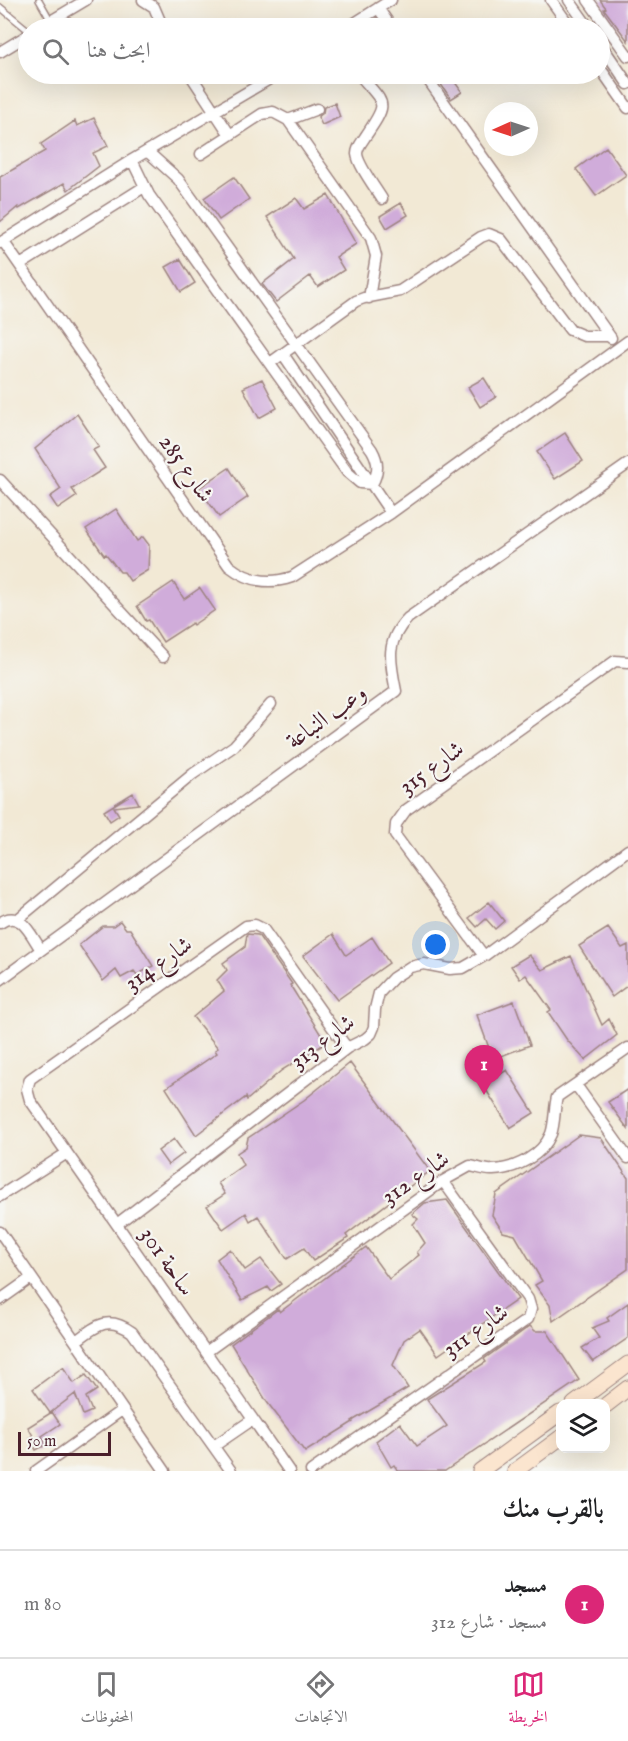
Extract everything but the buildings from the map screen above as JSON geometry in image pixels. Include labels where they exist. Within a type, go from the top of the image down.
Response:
[{"type":"street","points":[[56,18],[86,0]]},
{"type":"street","points":[[143,0],[150,3],[159,18]]},
{"type":"street","points":[[362,18],[391,0]]},
{"type":"street","points":[[551,0],[564,18]]},
{"type":"street","points":[[560,13],[590,2],[601,18]]},
{"type":"street","points":[[378,8],[385,18]]},
{"type":"street","points":[[610,30],[628,56]]},
{"type":"street","points":[[0,52],[18,40]]},
{"type":"street","points":[[610,58],[628,84]]},
{"type":"street","points":[[610,82],[628,108]]},
{"type":"street","points":[[197,84],[230,135]]},
{"type":"street","points":[[2,242],[132,160],[261,84]]},
{"type":"street","points":[[367,84],[382,106],[381,112],[357,152],[359,160],[382,199]]},
{"type":"street","points":[[431,84],[618,348]]},
{"type":"street","points":[[288,120],[317,109]]},
{"type":"street","points":[[201,154],[267,113],[278,113],[288,120],[371,238],[376,256],[369,298]]},
{"type":"street","points":[[148,152],[178,179],[376,457],[378,471],[372,484]]},
{"type":"street","points":[[132,160],[144,187],[350,477],[360,483],[372,484]]},
{"type":"street","points":[[20,265],[144,187]]},
{"type":"street","points":[[270,363],[356,301],[400,291],[485,235],[498,236],[570,330],[584,336],[609,336]]},
{"type":"street","name":"شارع 285","points":[[2,242],[229,566],[251,579],[261,581],[282,581],[292,577],[392,513],[628,341]]},
{"type":"street","points":[[283,354],[392,513]]},
{"type":"street","name":"وعب النباعة","points":[[0,980],[396,691],[390,656],[391,645],[401,626],[418,611],[628,464]]},
{"type":"street","points":[[0,480],[163,657]]},
{"type":"street","name":"شارع 315","points":[[484,957],[395,835],[396,824],[406,810],[615,661],[628,662]]},
{"type":"street","points":[[18,919],[193,774],[234,746],[271,704]]},
{"type":"street","name":"شارع 313","points":[[117,1224],[347,1048],[371,1034],[378,993],[393,978],[410,967],[424,964],[450,969],[463,968],[484,957],[628,850]]},
{"type":"street","points":[[0,923],[8,918],[18,919],[24,924],[41,950]]},
{"type":"street","name":"شارع 314","points":[[67,1153],[30,1100],[27,1089],[30,1079],[246,926],[255,925],[263,929],[347,1048]]},
{"type":"street","name":"شارع 312","points":[[206,1352],[443,1181],[470,1166],[492,1171],[516,1166],[532,1156],[547,1142],[552,1132],[557,1097],[628,1048]]},
{"type":"street","points":[[576,1084],[628,1158]]},
{"type":"street","points":[[0,1196],[67,1153]]},
{"type":"street","name":"ساحة 301","points":[[67,1153],[252,1419]]},
{"type":"street","name":"شارع 311","points":[[311,1471],[528,1319],[531,1309],[528,1299],[443,1181]]},
{"type":"street","points":[[0,1232],[165,1471]]},
{"type":"street","points":[[0,1300],[31,1278]]},
{"type":"street","points":[[76,1341],[106,1322],[120,1324],[132,1332],[231,1471]]},
{"type":"street","points":[[580,1399],[628,1364]]},
{"type":"street","points":[[610,1402],[628,1389]]},
{"type":"street","points":[[36,1471],[122,1410]]},
{"type":"street","points":[[480,1471],[556,1417]]},
{"type":"street","points":[[214,1446],[252,1419],[289,1471]]},
{"type":"street","points":[[515,1471],[556,1442]]},
{"type":"lane","points":[[39,0],[49,18]]},
{"type":"lane","points":[[0,7],[18,24]]},
{"type":"place","name":"مسجد","points":[[484,1095]]}]
